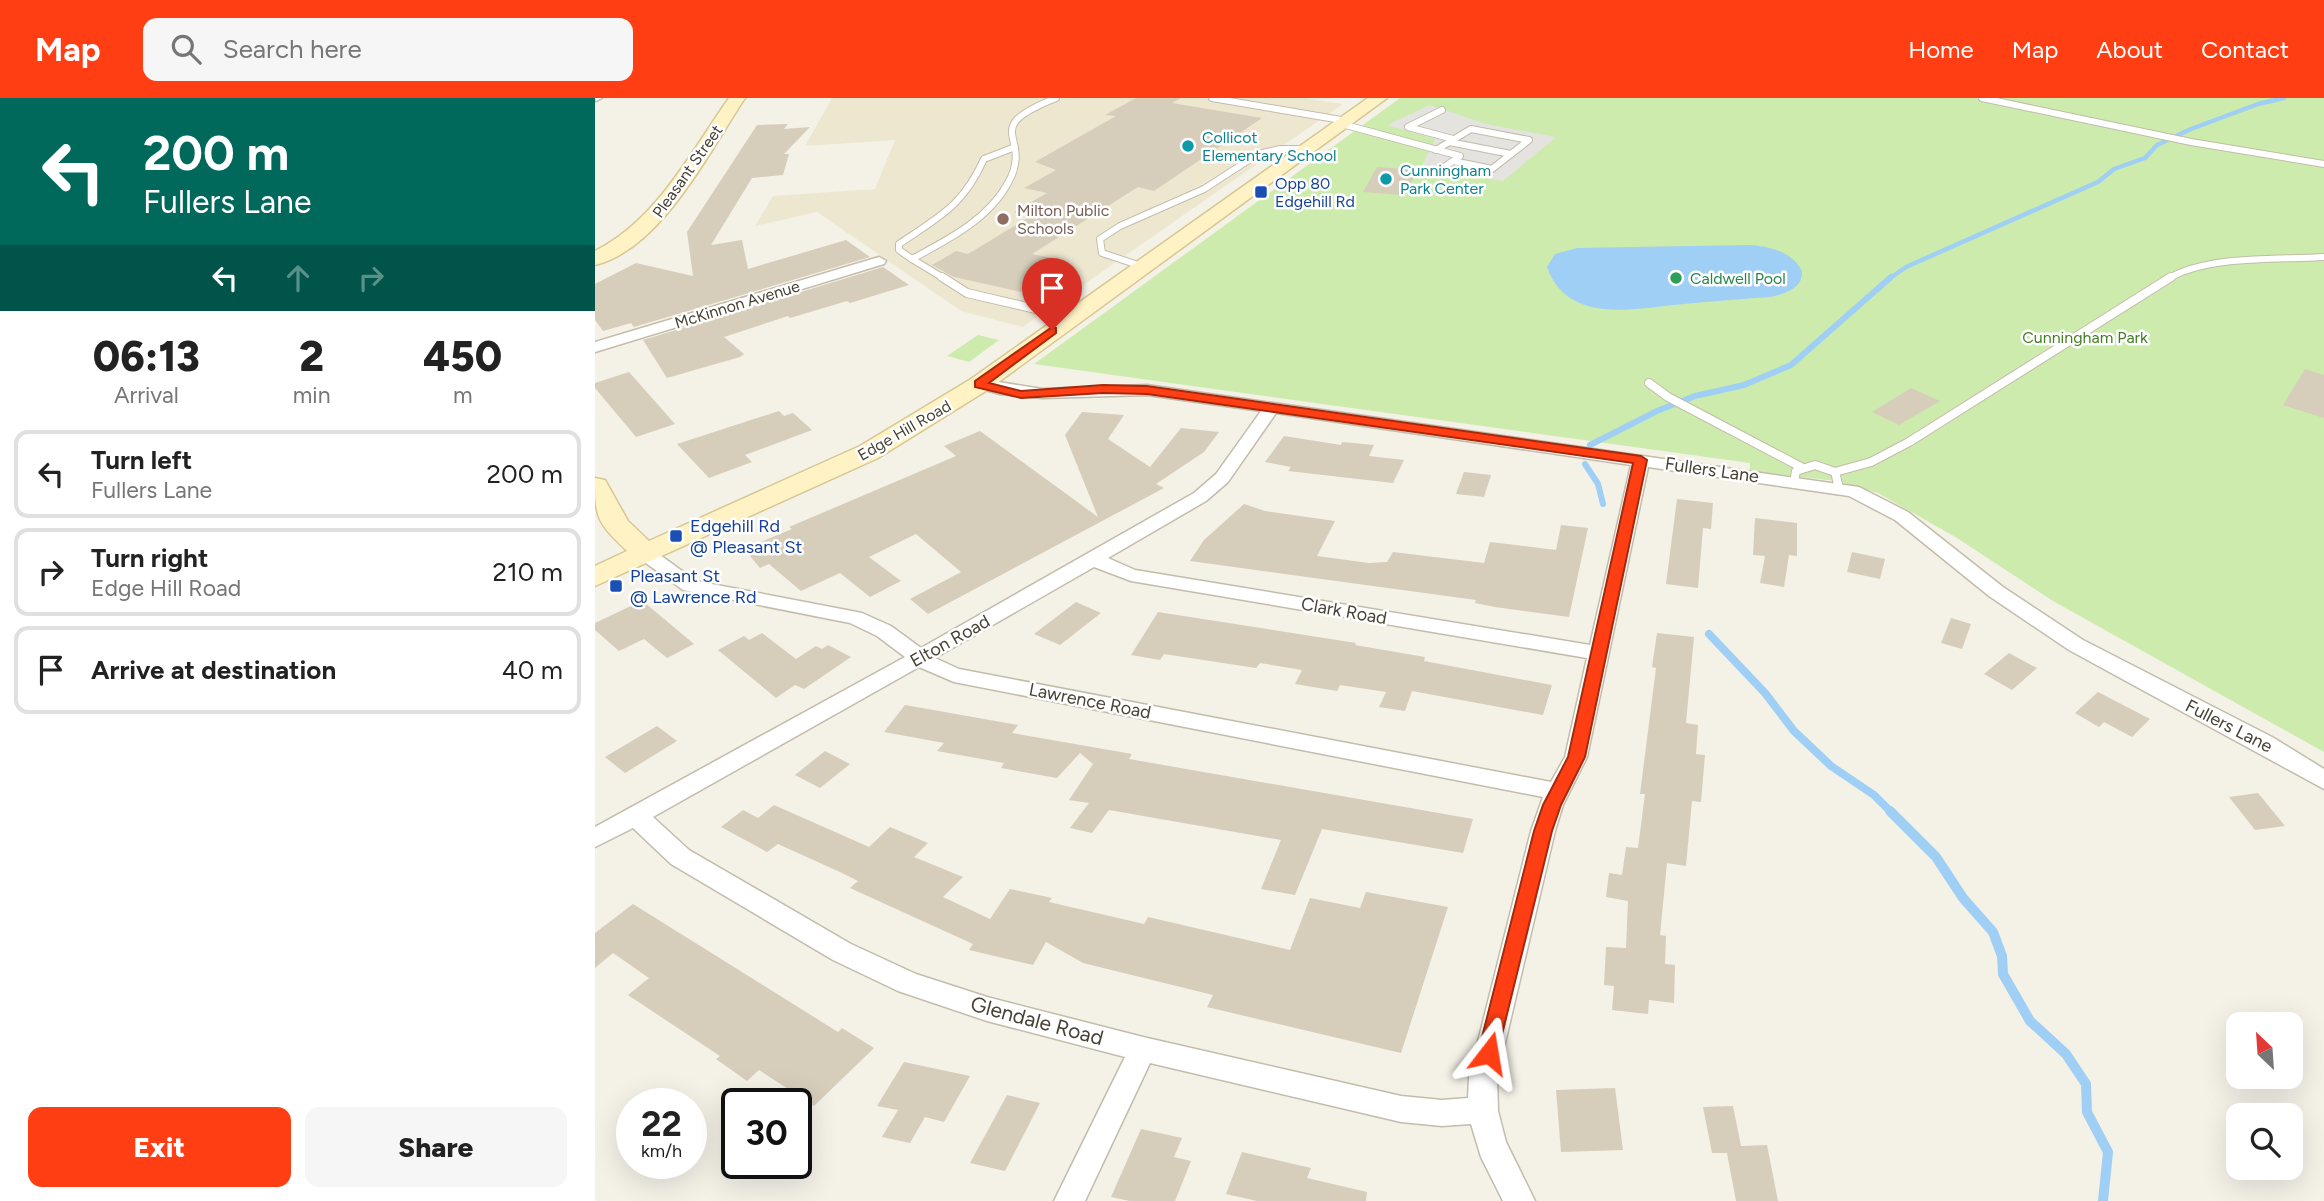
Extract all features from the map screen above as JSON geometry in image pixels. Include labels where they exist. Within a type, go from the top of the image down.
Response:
[{"type":"street","name":"Pleasant Street","points":[[595,259],[627,243],[652,221],[737,98]]},
{"type":"street","name":"Edge Hill Road","points":[[646,554],[879,447],[980,384],[1379,98]]},
{"type":"street","name":"McKinnon Avenue","points":[[595,347],[880,261]]},
{"type":"street","name":"Fullers Lane","points":[[980,384],[1021,395],[1124,389],[1273,406],[1641,460],[1837,480],[1894,509],[1983,582],[2099,659],[2274,749],[2323,779]]},
{"type":"street","name":"Elton Road","points":[[595,838],[1093,559],[1216,485],[1273,406]]},
{"type":"street","points":[[1520,1201],[1497,1161],[1482,1110],[1483,1077],[1543,831],[1558,792],[1576,757],[1641,460]]},
{"type":"street","points":[[595,486],[616,525],[646,554],[595,577]]},
{"type":"street","name":"Lawrence Road","points":[[646,554],[690,586],[855,618],[884,631],[919,657],[954,675],[1510,780],[1558,792]]},
{"type":"street","name":"Clark Road","points":[[1093,559],[1132,575],[1597,653]]},
{"type":"street","name":"Glendale Road","points":[[636,816],[680,856],[872,967],[908,983],[987,1009],[1143,1049],[1401,1109],[1442,1113],[1482,1110]]},
{"type":"street","points":[[1069,1201],[1143,1049]]},
{"type":"lane","points":[[912,259],[962,230],[993,204],[1013,173],[1015,147],[1009,134],[1011,123],[1028,110],[1056,98]]},
{"type":"lane","points":[[1212,98],[1344,123],[1460,156],[1443,168]]},
{"type":"lane","points":[[1982,98],[2164,137],[2324,164]]},
{"type":"lane","points":[[1442,110],[1408,127],[1451,141],[1511,154]]},
{"type":"lane","points":[[1436,150],[1471,129],[1529,141],[1492,169],[1453,161]]},
{"type":"lane","points":[[1015,147],[983,159],[973,183],[956,205],[899,244],[899,250],[967,293],[1070,317]]},
{"type":"lane","points":[[1141,267],[1102,253],[1099,248],[1100,239],[1119,226],[1205,190],[1258,154],[1280,149],[1307,149]]},
{"type":"lane","points":[[1837,480],[1909,442],[2181,271],[2208,265],[2324,257]]},
{"type":"lane","points":[[1649,383],[1797,475]]},
{"type":"shaded area","name":"Milton Public Schools","points":[[832,98],[1305,98],[1343,104],[1023,327],[961,311],[817,212],[755,226],[773,196],[875,189],[895,140],[805,146]]},
{"type":"shaded area","points":[[1430,105],[1486,124],[1556,137],[1503,181],[1458,172],[1420,170],[1435,139],[1387,125]]},
{"type":"green space","name":"Cunningham Park","points":[[1400,98],[2324,98],[2324,752],[2053,601],[1957,538],[1878,493],[1837,481],[1750,471],[1750,463],[1034,364]]},
{"type":"green space","points":[[978,335],[999,340],[969,362],[947,356]]},
{"type":"water","name":"Caldwell Pool","points":[[1748,245],[1771,248],[1786,254],[1802,271],[1800,282],[1792,289],[1771,297],[1625,310],[1605,309],[1587,306],[1571,298],[1557,286],[1547,267],[1555,254],[1577,248]]},
{"type":"building","points":[[1136,98],[1181,98],[1172,103],[1262,118],[1154,191],[1138,187],[1032,254],[1067,261],[1021,292],[954,277],[932,265],[956,251],[968,254],[1031,216],[1014,212],[1047,193],[1024,188],[1056,170],[1035,162],[1116,116],[1105,115]]},
{"type":"building","points":[[788,124],[784,129],[810,127],[784,154],[789,154],[783,175],[752,178],[711,245],[742,240],[748,269],[846,240],[870,257],[634,327],[631,323],[603,331],[595,320],[595,284],[636,263],[693,276],[687,232],[757,125]]},
{"type":"building","name":"Cunningham Park Center","points":[[1377,167],[1418,170],[1404,195],[1363,192]]},
{"type":"building","points":[[883,267],[909,285],[850,303],[847,301],[790,318],[788,316],[724,337],[744,354],[740,357],[667,378],[643,340]]},
{"type":"building","points":[[2305,369],[2324,375],[2324,418],[2283,405]]},
{"type":"building","points":[[629,372],[675,424],[636,437],[595,388],[595,383]]},
{"type":"building","points":[[1911,388],[1940,401],[1899,425],[1872,412]]},
{"type":"building","points":[[779,411],[784,416],[793,413],[812,430],[745,455],[752,462],[709,478],[677,444]]},
{"type":"building","points":[[1082,412],[1124,415],[1108,439],[1150,467],[1181,428],[1219,432],[1204,452],[1156,484],[1164,488],[928,614],[910,599],[961,572],[916,534],[869,557],[901,581],[870,597],[840,573],[801,591],[769,564],[760,568],[744,549],[956,456],[944,446],[980,431],[1098,517],[1065,435]]},
{"type":"building","points":[[1284,436],[1341,445],[1342,442],[1374,445],[1369,456],[1404,460],[1393,483],[1288,471],[1291,467],[1265,462]]},
{"type":"building","points":[[1464,472],[1491,475],[1484,497],[1456,494]]},
{"type":"building","points":[[1677,499],[1713,503],[1711,529],[1703,528],[1698,588],[1666,584]]},
{"type":"building","points":[[1244,504],[1265,511],[1335,521],[1317,556],[1369,563],[1387,562],[1393,552],[1484,563],[1490,542],[1556,550],[1561,525],[1588,528],[1569,617],[1495,607],[1475,603],[1476,600],[1190,561],[1204,540]]},
{"type":"building","points":[[1755,518],[1797,523],[1797,556],[1789,555],[1784,587],[1760,583],[1765,556],[1753,555]]},
{"type":"building","points":[[1852,552],[1885,559],[1880,579],[1847,572]]},
{"type":"building","points":[[1076,602],[1101,613],[1060,645],[1034,634]]},
{"type":"building","points":[[645,603],[694,644],[667,658],[644,639],[619,651],[595,630],[595,623],[635,604],[638,607]]},
{"type":"building","points":[[1158,612],[1356,643],[1355,645],[1425,657],[1424,661],[1552,685],[1543,715],[1412,691],[1405,711],[1379,707],[1386,692],[1340,685],[1337,691],[1295,684],[1302,670],[1260,663],[1256,668],[1164,654],[1160,660],[1131,655]]},
{"type":"building","points":[[1951,618],[1971,624],[1962,649],[1941,643]]},
{"type":"building","points":[[762,633],[796,659],[816,646],[822,649],[828,645],[851,657],[804,689],[795,685],[776,698],[718,650],[744,636],[749,640]]},
{"type":"building","points":[[1657,633],[1694,637],[1686,723],[1698,725],[1696,754],[1705,755],[1701,802],[1692,801],[1686,866],[1667,863],[1660,935],[1666,936],[1665,964],[1675,965],[1674,1003],[1649,1000],[1648,1014],[1612,1010],[1614,986],[1604,985],[1606,947],[1626,948],[1628,901],[1606,897],[1609,873],[1622,875],[1626,847],[1638,848],[1645,794],[1640,794],[1656,668],[1652,667]]},
{"type":"building","points":[[2009,653],[2037,668],[2012,690],[1984,674]]},
{"type":"building","points":[[2098,692],[2150,719],[2132,737],[2104,722],[2099,727],[2075,713]]},
{"type":"building","points":[[905,705],[1018,725],[1012,733],[1132,754],[1129,759],[1473,819],[1463,853],[1322,829],[1295,895],[1261,889],[1281,840],[1109,810],[1092,833],[1070,828],[1089,803],[1069,800],[1093,764],[1080,753],[1057,778],[1001,768],[1004,763],[937,751],[944,743],[884,732]]},
{"type":"building","points":[[657,726],[677,741],[625,773],[605,757]]},
{"type":"building","points":[[825,751],[850,764],[820,788],[795,775]]},
{"type":"building","points":[[2258,793],[2285,826],[2255,830],[2229,797]]},
{"type":"building","points":[[774,805],[869,847],[890,827],[928,843],[914,857],[963,877],[943,897],[990,919],[1010,889],[1052,898],[1049,902],[1144,924],[1148,917],[1290,950],[1310,898],[1360,908],[1366,892],[1448,907],[1401,1053],[1207,1007],[1213,995],[1083,963],[1046,942],[1033,965],[969,950],[973,944],[850,888],[858,881],[842,873],[778,844],[767,852],[721,827],[743,810],[758,818]]},
{"type":"building","points":[[633,904],[838,1032],[842,1028],[874,1048],[814,1106],[812,1088],[786,1088],[759,1070],[747,1081],[716,1059],[720,1056],[628,995],[649,978],[613,953],[595,968],[595,933]]},
{"type":"building","points":[[904,1062],[970,1076],[944,1122],[925,1117],[910,1143],[882,1137],[898,1110],[877,1106]]},
{"type":"building","points":[[1615,1088],[1623,1150],[1561,1152],[1556,1090]]},
{"type":"building","points":[[1007,1095],[1040,1103],[1005,1171],[970,1163]]},
{"type":"building","points":[[1733,1106],[1741,1146],[1767,1145],[1778,1201],[1736,1201],[1727,1153],[1712,1153],[1703,1107]]},
{"type":"building","points":[[1141,1129],[1182,1138],[1174,1157],[1191,1161],[1175,1201],[1130,1201],[1111,1197]]},
{"type":"building","points":[[1242,1152],[1311,1168],[1307,1178],[1367,1192],[1366,1201],[1257,1201],[1226,1194]]},
{"type":"waterway","points":[[1889,279],[1906,267],[2098,182],[2114,169],[2145,158],[2157,145],[2191,129],[2258,104],[2284,98]]},
{"type":"waterway","points":[[1590,445],[1657,411],[1695,396],[1744,385],[1791,365],[1891,277]]},
{"type":"waterway","points":[[1585,464],[1598,484],[1603,504]]},
{"type":"waterway","points":[[1709,634],[1765,693],[1794,731],[1831,766],[1874,795],[1936,857],[1963,898],[1993,932],[2002,956],[2003,974],[2030,1021],[2066,1054],[2086,1084],[2087,1112],[2108,1152],[2103,1201]]},
{"type":"place","name":"Collicot Elementary School","points":[[1188,146]]},
{"type":"place","name":"Cunningham Park Center","points":[[1386,179]]},
{"type":"place","name":"Opp 80 Edgehill Rd","points":[[1261,192]]},
{"type":"place","name":"Milton Public Schools","points":[[1003,219]]},
{"type":"place","name":"Caldwell Pool","points":[[1676,278]]},
{"type":"place","name":"Edgehill Rd @ Pleasant St","points":[[676,536]]},
{"type":"place","name":"Pleasant St @ Lawrence Rd","points":[[616,586]]},
{"type":"route","points":[[1052,330],[980,384],[1005,393],[1021,395],[1103,389],[1147,390],[1641,460],[1576,757],[1552,805],[1543,831],[1489,1053]]}]
